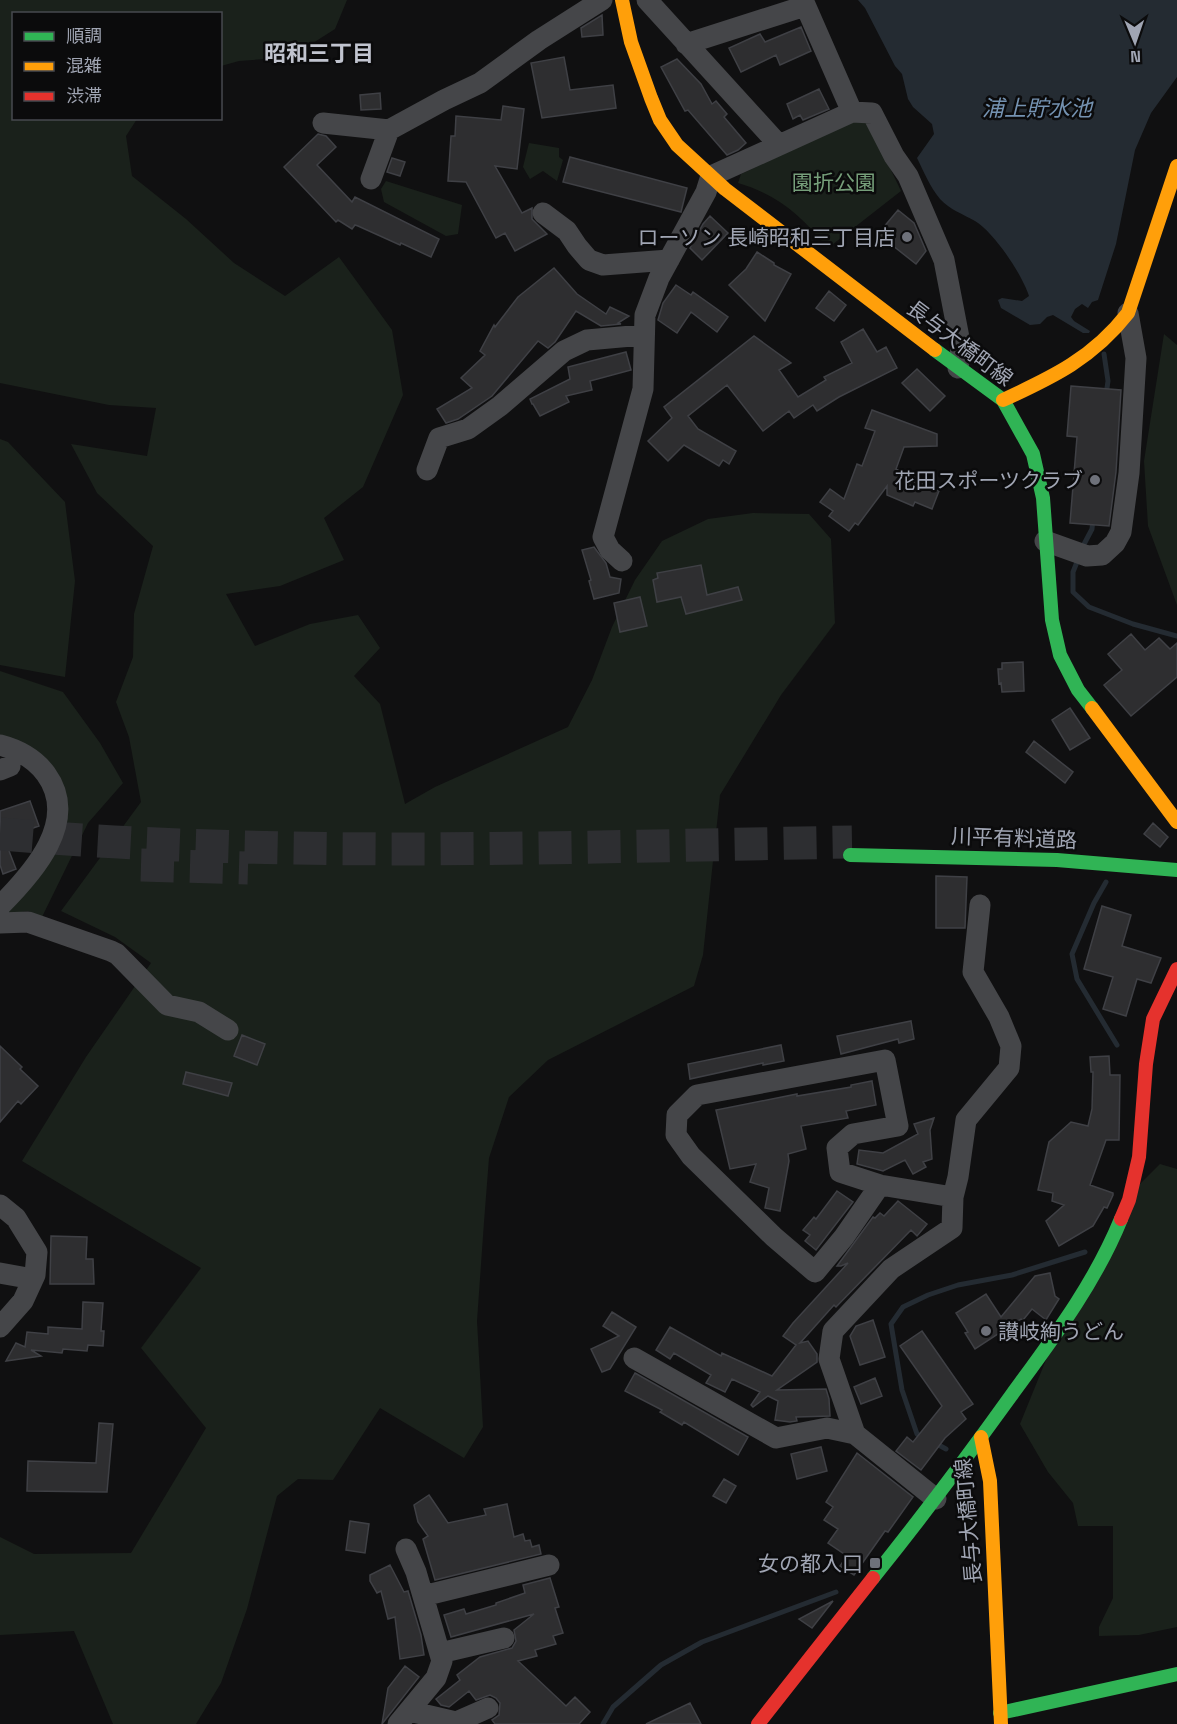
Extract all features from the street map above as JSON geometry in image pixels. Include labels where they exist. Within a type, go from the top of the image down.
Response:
[{"type":"main road","name":"長与大橋町線","points":[[622,0],[631,42],[660,120],[677,145],[725,189],[1003,400],[1033,454],[1043,498],[1052,620],[1060,655],[1078,690],[1177,822]]},
{"type":"main road","points":[[1003,400],[1053,376],[1089,354],[1108,339],[1128,313],[1177,166]]},
{"type":"main road","name":"川平有料道路","points":[[1177,860],[1133,854],[972,844],[851,849],[1057,860],[1177,870]]},
{"type":"main road","name":"長与大橋町線","points":[[1000,1718],[990,1481],[981,1437],[1092,1282],[1115,1235],[1129,1200],[1139,1157],[1146,1064],[1154,1019],[1177,969]]},
{"type":"main road","points":[[758,1724],[936,1499],[981,1437]]},
{"type":"main road","points":[[1000,1718],[1177,1674]]},
{"type":"street","points":[[323,123],[389,130],[480,83],[547,34],[602,0]]},
{"type":"street","points":[[647,0],[779,145]]},
{"type":"street","points":[[686,44],[804,3],[852,112]]},
{"type":"street","points":[[622,561],[610,550],[603,537],[643,389],[645,315],[659,278],[706,192],[711,176],[852,112],[872,114],[894,156],[908,176],[944,260],[961,348],[958,368]]},
{"type":"street","points":[[371,179],[389,130]]},
{"type":"street","points":[[543,213],[567,231],[589,260],[603,265],[669,260]]},
{"type":"street","points":[[1045,541],[1078,553],[1102,555],[1121,532],[1129,473],[1136,358],[1128,313]]},
{"type":"street","points":[[427,470],[439,438],[468,429],[500,406],[564,351],[587,340],[644,335]]},
{"type":"street","points":[[0,746],[37,761],[54,785],[59,816],[52,838],[33,869],[0,906]]},
{"type":"street","points":[[855,1434],[829,1359],[833,1331],[891,1269],[952,1228],[952,1197],[958,1177],[966,1120],[1009,1068],[1011,1046],[999,1017],[973,972],[980,905]]},
{"type":"street","points":[[0,923],[28,922],[111,951],[117,954],[166,1005],[199,1012],[228,1030]]},
{"type":"street","points":[[880,1185],[844,1238],[815,1272],[774,1237],[691,1156],[676,1135],[676,1115],[697,1095],[885,1060],[898,1126],[853,1134],[837,1148],[840,1172],[880,1185],[952,1197]]},
{"type":"street","points":[[0,1327],[23,1301],[33,1279],[37,1252],[16,1218],[2,1208]]},
{"type":"street","points":[[0,1273],[33,1279]]},
{"type":"street","points":[[634,1358],[776,1438],[827,1428],[855,1434],[936,1499]]},
{"type":"street","points":[[403,1718],[436,1678],[442,1661],[416,1572],[406,1549]]},
{"type":"street","points":[[423,1596],[549,1565]]},
{"type":"street","points":[[440,1653],[504,1638]]},
{"type":"street","points":[[403,1718],[456,1722],[488,1708]]},
{"type":"green space","points":[[0,0],[347,0],[335,29],[291,57],[239,61],[222,66],[222,12],[12,12],[12,120],[136,120],[126,136],[132,176],[186,219],[234,263],[285,296],[339,257],[392,330],[403,395],[363,487],[324,518],[344,560],[280,586],[226,594],[255,646],[310,624],[358,615],[380,648],[354,676],[380,704],[405,804],[435,787],[568,727],[592,680],[612,627],[635,580],[662,541],[708,519],[753,513],[809,514],[831,539],[835,623],[781,695],[720,795],[703,955],[694,986],[548,1060],[509,1097],[489,1158],[477,1321],[483,1427],[464,1458],[380,1408],[333,1480],[298,1479],[277,1496],[247,1609],[221,1683],[196,1724],[113,1724],[74,1631],[0,1635],[0,1537],[34,1554],[131,1553],[206,1428],[141,1348],[201,1268],[22,1161],[86,1057],[151,963],[115,937],[61,911],[141,802],[129,737],[116,702],[133,657],[134,614],[153,546],[97,493],[71,444],[147,456],[156,408],[109,405],[0,383]]},
{"type":"green space","name":"園折公園","points":[[853,121],[868,122],[901,191],[828,248],[808,226],[777,200],[738,183],[741,174]]},
{"type":"green space","points":[[529,143],[559,148],[559,157],[563,160],[557,181],[543,171],[530,179],[523,167]]},
{"type":"green space","points":[[386,181],[462,205],[458,234],[446,236],[384,202],[381,189]]},
{"type":"green space","points":[[1164,334],[1177,345],[1177,605],[1148,526],[1144,461]]},
{"type":"green space","points":[[0,439],[8,442],[65,502],[75,581],[65,677],[0,665]]},
{"type":"green space","points":[[0,671],[63,692],[100,743],[123,783],[88,823],[42,917],[28,911],[3,915],[55,853],[68,814],[43,757],[0,736]]},
{"type":"green space","points":[[1160,1164],[1177,1169],[1177,1627],[1139,1635],[1099,1636],[1099,1627],[1113,1598],[1113,1526],[1078,1526],[1073,1503],[1048,1472],[1020,1424],[1048,1355],[1128,1196]]},
{"type":"water","name":"浦上貯水池","points":[[858,0],[1177,0],[1177,77],[1151,113],[1135,150],[1116,244],[1098,300],[1092,302],[1088,308],[1082,304],[1075,309],[1071,317],[1090,331],[1089,333],[1083,333],[1053,315],[1040,324],[1030,325],[1001,308],[998,300],[1002,298],[1022,301],[1029,296],[1026,287],[1007,255],[991,235],[975,221],[944,203],[930,184],[917,158],[934,134],[932,124],[913,107],[908,99],[902,74],[895,66],[865,8]]},
{"type":"building","points":[[602,15],[603,35],[582,37],[581,28]]},
{"type":"building","points":[[801,27],[811,51],[780,65],[776,55],[741,72],[729,48],[760,34],[765,42]]},
{"type":"building","points":[[564,57],[570,90],[613,85],[616,108],[542,118],[531,63]]},
{"type":"building","points":[[677,59],[701,84],[712,104],[716,101],[727,114],[724,117],[746,143],[738,150],[727,155],[688,110],[685,111],[661,67]]},
{"type":"building","points":[[819,89],[829,109],[803,120],[800,115],[793,119],[787,104]]},
{"type":"building","points":[[380,93],[381,109],[361,110],[360,95]]},
{"type":"building","points":[[503,106],[524,109],[517,169],[495,166],[522,213],[532,208],[532,219],[547,234],[515,251],[505,233],[496,238],[466,182],[448,181],[451,136],[455,136],[456,116],[501,120]]},
{"type":"building","points":[[318,134],[326,136],[336,147],[317,165],[352,202],[355,197],[439,239],[431,257],[358,226],[355,225],[352,229],[338,220],[336,222],[284,167]]},
{"type":"building","points":[[570,157],[687,188],[681,212],[563,182]]},
{"type":"building","points":[[392,158],[405,162],[400,176],[387,172]]},
{"type":"building","name":"ローソン 長崎昭和三丁目店","points":[[898,210],[914,223],[926,251],[916,264],[878,234]]},
{"type":"building","points":[[710,216],[728,233],[702,260],[690,248]]},
{"type":"building","points":[[757,252],[791,274],[765,321],[729,285],[746,269]]},
{"type":"building","points":[[554,268],[577,294],[606,314],[610,307],[629,316],[618,323],[621,324],[601,326],[576,311],[555,342],[548,348],[538,341],[492,396],[458,419],[446,423],[437,409],[472,388],[461,378],[485,355],[480,351],[494,325],[495,327],[518,297]]},
{"type":"building","points":[[676,285],[691,295],[693,292],[728,317],[717,332],[691,312],[677,333],[658,320],[663,303]]},
{"type":"building","points":[[829,291],[846,305],[834,321],[816,308]]},
{"type":"building","points":[[863,329],[877,352],[886,347],[897,368],[839,397],[817,411],[813,405],[794,418],[789,411],[763,431],[727,385],[688,416],[698,429],[736,451],[729,464],[723,460],[719,466],[684,445],[668,461],[648,441],[672,418],[664,407],[754,336],[791,363],[779,370],[798,397],[826,380],[824,377],[852,363],[841,342]]},
{"type":"building","points":[[626,352],[631,370],[590,381],[592,390],[566,396],[569,402],[540,416],[532,404],[530,399],[570,379],[568,367]]},
{"type":"building","points":[[917,369],[945,396],[930,411],[902,383]]},
{"type":"building","name":"花田スポーツクラブ","points":[[1071,386],[1121,390],[1116,472],[1109,526],[1070,523],[1077,437],[1067,436]]},
{"type":"building","points":[[872,410],[937,434],[937,446],[904,447],[896,469],[924,481],[939,491],[932,509],[915,502],[913,506],[887,495],[887,486],[858,525],[855,523],[849,531],[829,516],[833,511],[820,502],[830,489],[844,499],[857,464],[862,466],[875,431],[865,428]]},
{"type":"building","points":[[594,547],[606,563],[610,577],[621,579],[619,593],[594,599],[582,550]]},
{"type":"building","points":[[701,565],[707,595],[738,587],[742,600],[686,614],[681,597],[657,602],[653,580],[658,578],[657,573]]},
{"type":"building","points":[[640,597],[647,626],[620,632],[614,603]]},
{"type":"building","points":[[1131,634],[1145,650],[1159,638],[1170,649],[1177,643],[1177,677],[1131,716],[1104,685],[1122,670],[1108,654]]},
{"type":"building","points":[[1023,662],[1024,691],[1002,692],[998,669],[1002,669],[1002,663]]},
{"type":"building","points":[[1070,708],[1090,738],[1070,750],[1052,720]]},
{"type":"building","points":[[1034,741],[1073,772],[1065,783],[1026,752]]},
{"type":"building","points":[[30,801],[39,826],[4,838],[16,869],[3,874],[0,865],[0,811]]},
{"type":"building","points":[[1153,823],[1168,837],[1160,847],[1144,834]]},
{"type":"building","points":[[936,876],[967,877],[965,928],[936,928]]},
{"type":"building","points":[[1102,906],[1131,915],[1122,946],[1161,958],[1151,983],[1137,979],[1126,1016],[1103,1009],[1113,977],[1084,969]]},
{"type":"building","points":[[911,1021],[914,1039],[899,1043],[898,1039],[841,1054],[837,1036]]},
{"type":"building","points":[[242,1035],[265,1044],[257,1065],[234,1056]]},
{"type":"building","points":[[781,1045],[784,1061],[763,1065],[763,1063],[690,1079],[688,1064]]},
{"type":"building","points":[[0,1046],[38,1086],[21,1104],[18,1101],[0,1122]]},
{"type":"building","points":[[1109,1056],[1110,1075],[1120,1075],[1119,1140],[1106,1140],[1090,1185],[1113,1193],[1113,1195],[1107,1208],[1104,1207],[1093,1226],[1059,1246],[1046,1221],[1064,1205],[1052,1201],[1053,1193],[1038,1190],[1049,1142],[1071,1122],[1088,1126],[1092,1109],[1093,1072],[1091,1072],[1090,1057]]},
{"type":"building","points":[[186,1072],[232,1083],[228,1096],[183,1084]]},
{"type":"building","points":[[872,1081],[876,1105],[846,1111],[848,1118],[801,1126],[806,1149],[788,1154],[789,1161],[780,1211],[765,1208],[769,1188],[750,1182],[756,1164],[730,1169],[716,1110],[797,1094],[797,1096],[851,1087],[851,1085]]},
{"type":"building","points":[[934,1118],[930,1130],[932,1159],[923,1162],[926,1167],[913,1174],[905,1160],[883,1171],[857,1164],[859,1150],[883,1153],[918,1134],[914,1124]]},
{"type":"building","points":[[837,1191],[853,1202],[816,1250],[805,1241],[810,1235],[803,1230],[814,1217],[816,1219]]},
{"type":"building","points":[[898,1201],[927,1224],[917,1236],[911,1230],[836,1307],[834,1305],[800,1343],[808,1341],[817,1354],[817,1362],[777,1390],[826,1389],[830,1416],[796,1417],[797,1421],[790,1422],[775,1420],[778,1401],[768,1396],[753,1407],[751,1405],[760,1392],[732,1379],[725,1392],[706,1383],[711,1375],[674,1353],[670,1359],[656,1350],[670,1327],[721,1356],[722,1353],[772,1376],[796,1345],[783,1336],[848,1263],[837,1266],[873,1217],[875,1218],[880,1213],[884,1216]]},
{"type":"building","points":[[51,1236],[87,1237],[86,1259],[93,1259],[94,1284],[50,1284]]},
{"type":"building","points":[[1050,1273],[1055,1296],[1059,1299],[1046,1320],[1032,1309],[1023,1320],[1021,1319],[975,1349],[956,1313],[986,1294],[1001,1317],[1035,1276]]},
{"type":"building","points":[[83,1302],[103,1303],[101,1331],[104,1331],[103,1346],[88,1345],[87,1351],[63,1349],[62,1353],[31,1350],[41,1356],[6,1361],[16,1343],[25,1347],[27,1332],[48,1334],[48,1327],[82,1329]]},
{"type":"building","points":[[612,1312],[636,1327],[610,1369],[602,1372],[591,1349],[619,1336],[603,1326]]},
{"type":"building","points":[[873,1320],[885,1357],[860,1365],[850,1336],[856,1326]]},
{"type":"building","points":[[922,1331],[973,1404],[961,1412],[966,1419],[945,1438],[921,1470],[896,1451],[907,1437],[913,1442],[942,1406],[900,1346]]},
{"type":"building","points":[[635,1373],[748,1437],[738,1455],[684,1422],[682,1425],[660,1412],[662,1410],[625,1391]]},
{"type":"building","points":[[875,1378],[882,1396],[861,1404],[854,1387]]},
{"type":"building","points":[[99,1423],[113,1424],[107,1492],[27,1491],[28,1461],[96,1463]]},
{"type":"building","points":[[821,1447],[827,1471],[797,1479],[791,1454]]},
{"type":"building","points":[[857,1453],[913,1497],[888,1532],[885,1531],[854,1575],[840,1566],[847,1556],[828,1543],[838,1529],[824,1520],[833,1507],[826,1502]]},
{"type":"building","points":[[724,1479],[736,1486],[726,1503],[713,1496]]},
{"type":"building","points":[[429,1495],[448,1523],[486,1515],[484,1509],[507,1504],[514,1537],[523,1534],[525,1541],[530,1540],[532,1547],[539,1545],[541,1554],[435,1580],[423,1539],[428,1536],[418,1522],[414,1505]]},
{"type":"building","points":[[350,1521],[369,1524],[365,1553],[346,1550]]},
{"type":"building","points":[[390,1565],[404,1592],[408,1591],[421,1635],[424,1655],[400,1659],[395,1617],[388,1619],[381,1591],[377,1593],[370,1581],[370,1575]]},
{"type":"building","points":[[550,1578],[559,1607],[555,1608],[563,1633],[553,1636],[556,1644],[535,1650],[537,1656],[518,1661],[566,1706],[575,1697],[590,1712],[579,1724],[495,1724],[492,1720],[499,1715],[500,1703],[490,1695],[476,1700],[469,1691],[449,1707],[441,1705],[436,1699],[460,1680],[457,1675],[480,1657],[512,1648],[516,1641],[514,1630],[534,1614],[451,1637],[444,1615],[464,1609],[466,1614],[496,1605],[496,1603],[525,1593],[523,1585]]},
{"type":"building","points":[[833,1601],[812,1628],[799,1619]]},
{"type":"building","points":[[405,1666],[419,1677],[382,1724],[388,1688]]},
{"type":"building","points":[[690,1703],[701,1724],[646,1724]]},
{"type":"waterway","points":[[1104,354],[1108,381],[1106,395]]},
{"type":"waterway","points":[[1082,548],[1092,529],[1093,518]]},
{"type":"waterway","points":[[1079,557],[1073,572],[1073,592],[1089,607],[1133,624],[1177,636]]},
{"type":"waterway","points":[[1106,882],[1094,903],[1072,954],[1077,979],[1117,1045]]},
{"type":"waterway","points":[[924,1438],[917,1434],[902,1390],[891,1324],[903,1307],[928,1295],[958,1285],[1012,1275],[1085,1252]]},
{"type":"waterway","points":[[935,1443],[946,1449]]},
{"type":"waterway","points":[[603,1724],[613,1707],[661,1665],[702,1642],[836,1592]]},
{"type":"tunnel","points":[[0,834],[213,846],[319,848],[532,848],[852,842]]},
{"type":"tunnel","points":[[141,865],[248,868]]},
{"type":"traffic: fast","points":[[935,350],[1003,400],[1033,454],[1043,498],[1052,620],[1060,655],[1078,690],[1092,708]]},
{"type":"traffic: fast","points":[[850,855],[1057,860],[1177,870]]},
{"type":"traffic: fast","points":[[873,1578],[927,1510],[1058,1330],[1099,1265],[1121,1219]]},
{"type":"traffic: fast","points":[[1000,1713],[1177,1674]]},
{"type":"traffic: slow","points":[[622,0],[631,42],[651,98],[660,120],[677,145],[725,189],[935,350]]},
{"type":"traffic: slow","points":[[1003,400],[1071,365],[1101,342],[1128,313],[1177,166]]},
{"type":"traffic: slow","points":[[1092,708],[1177,822]]},
{"type":"traffic: slow","points":[[981,1437],[990,1481],[1001,1724]]},
{"type":"traffic: jam","points":[[1121,1219],[1129,1200],[1139,1157],[1146,1064],[1153,1019],[1177,969]]},
{"type":"traffic: jam","points":[[758,1724],[873,1578]]},
{"type":"place","name":"ローソン 長崎昭和三丁目店","points":[[907,237]]},
{"type":"place","name":"花田スポーツクラブ","points":[[1095,480]]},
{"type":"place","name":"讃岐絢うどん","points":[[986,1331]]},
{"type":"place","name":"女の都入口","points":[[875,1563]]},
{"type":"district","name":"昭和三丁目","points":[[319,53]]}]
